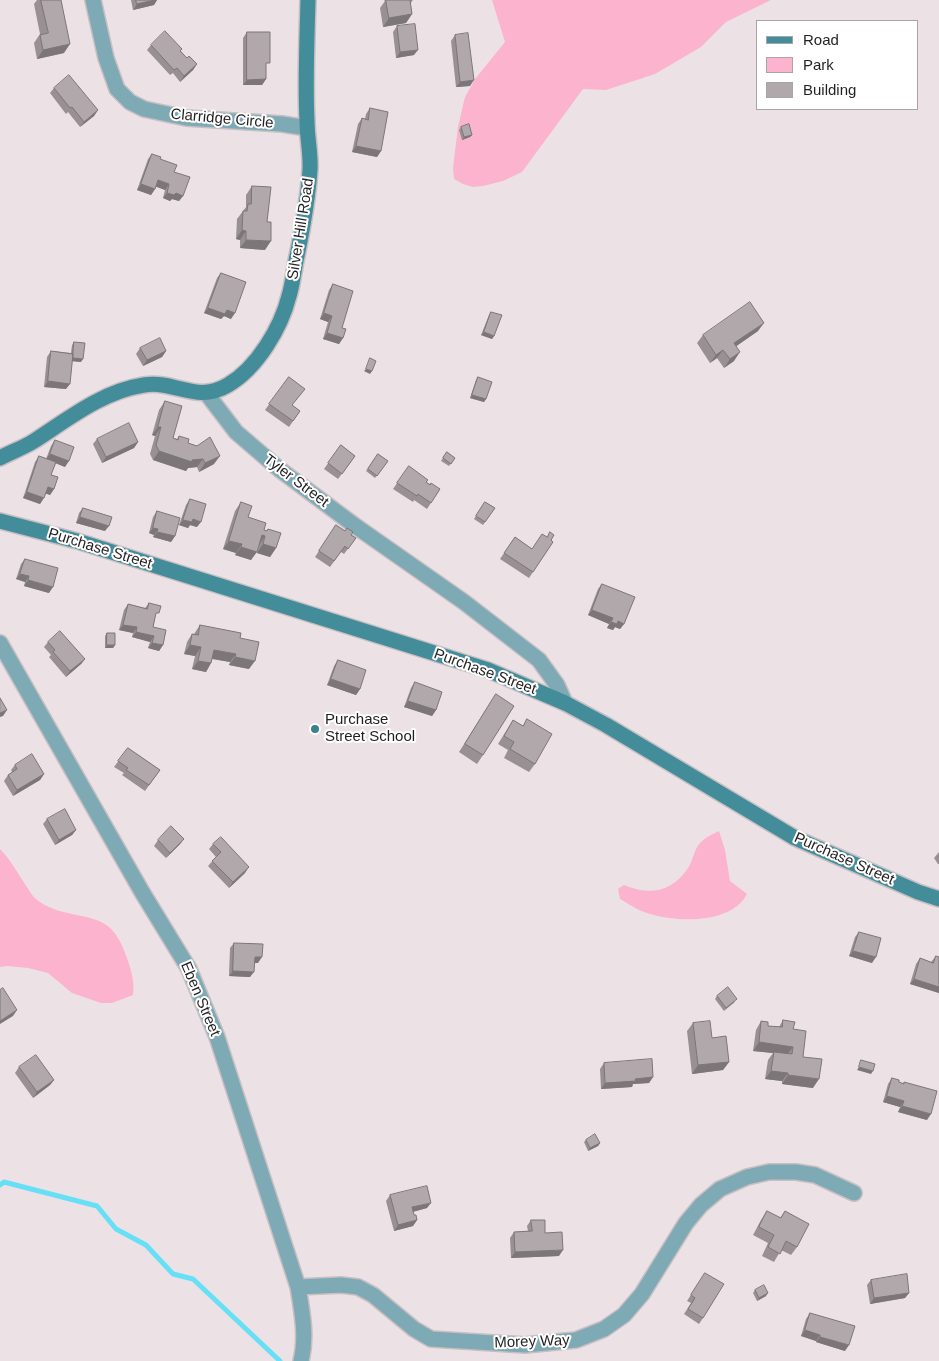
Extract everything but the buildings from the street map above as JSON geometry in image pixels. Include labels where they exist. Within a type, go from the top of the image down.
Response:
[{"type":"main road","name":"Silver Hill Road","points":[[207,394],[228,385],[256,360],[266,347],[282,318],[290,296],[306,214],[310,167],[307,128],[308,0]]},
{"type":"main road","points":[[0,458],[32,442],[80,411],[114,393],[143,385],[158,384],[207,394]]},
{"type":"main road","name":"Purchase Street","points":[[0,521],[77,541],[488,670],[565,703],[606,725],[795,838],[918,892],[939,899]]},
{"type":"street","name":"Clarridge Circle","points":[[93,0],[106,58],[117,89],[130,102],[144,110],[186,118],[282,124],[307,128]]},
{"type":"street","name":"Tyler Street","points":[[207,394],[236,432],[266,458],[354,525],[464,602],[539,660],[556,685],[565,703]]},
{"type":"street","name":"Eben Street","points":[[0,643],[137,884],[189,969],[219,1046],[298,1287],[303,1314],[302,1358]]},
{"type":"street","name":"Morey Way","points":[[298,1287],[341,1285],[358,1287],[373,1294],[414,1329],[431,1339],[525,1345],[576,1340],[604,1329],[624,1315],[642,1294],[686,1223],[701,1205],[720,1189],[747,1177],[769,1172],[796,1172],[815,1175],[854,1193]]},
{"type":"green space","points":[[492,0],[771,0],[726,22],[701,47],[655,74],[606,90],[583,89],[522,172],[503,181],[473,187],[454,179],[453,168],[458,127],[465,97],[475,79],[505,42]]},
{"type":"green space","points":[[719,831],[725,850],[730,881],[747,894],[739,905],[727,912],[712,917],[680,919],[649,914],[620,899],[618,889],[624,885],[651,891],[668,887],[682,876],[688,868],[700,843]]},
{"type":"green space","points":[[0,849],[36,899],[55,909],[95,919],[113,931],[122,946],[130,967],[133,995],[112,1003],[101,1003],[72,993],[48,973],[28,968],[0,967]]},
{"type":"waterway","points":[[0,1185],[4,1182],[97,1206],[116,1229],[146,1245],[173,1274],[193,1279],[280,1361]]},
{"type":"place","name":"Purchase Street School","points":[[315,729]]}]
